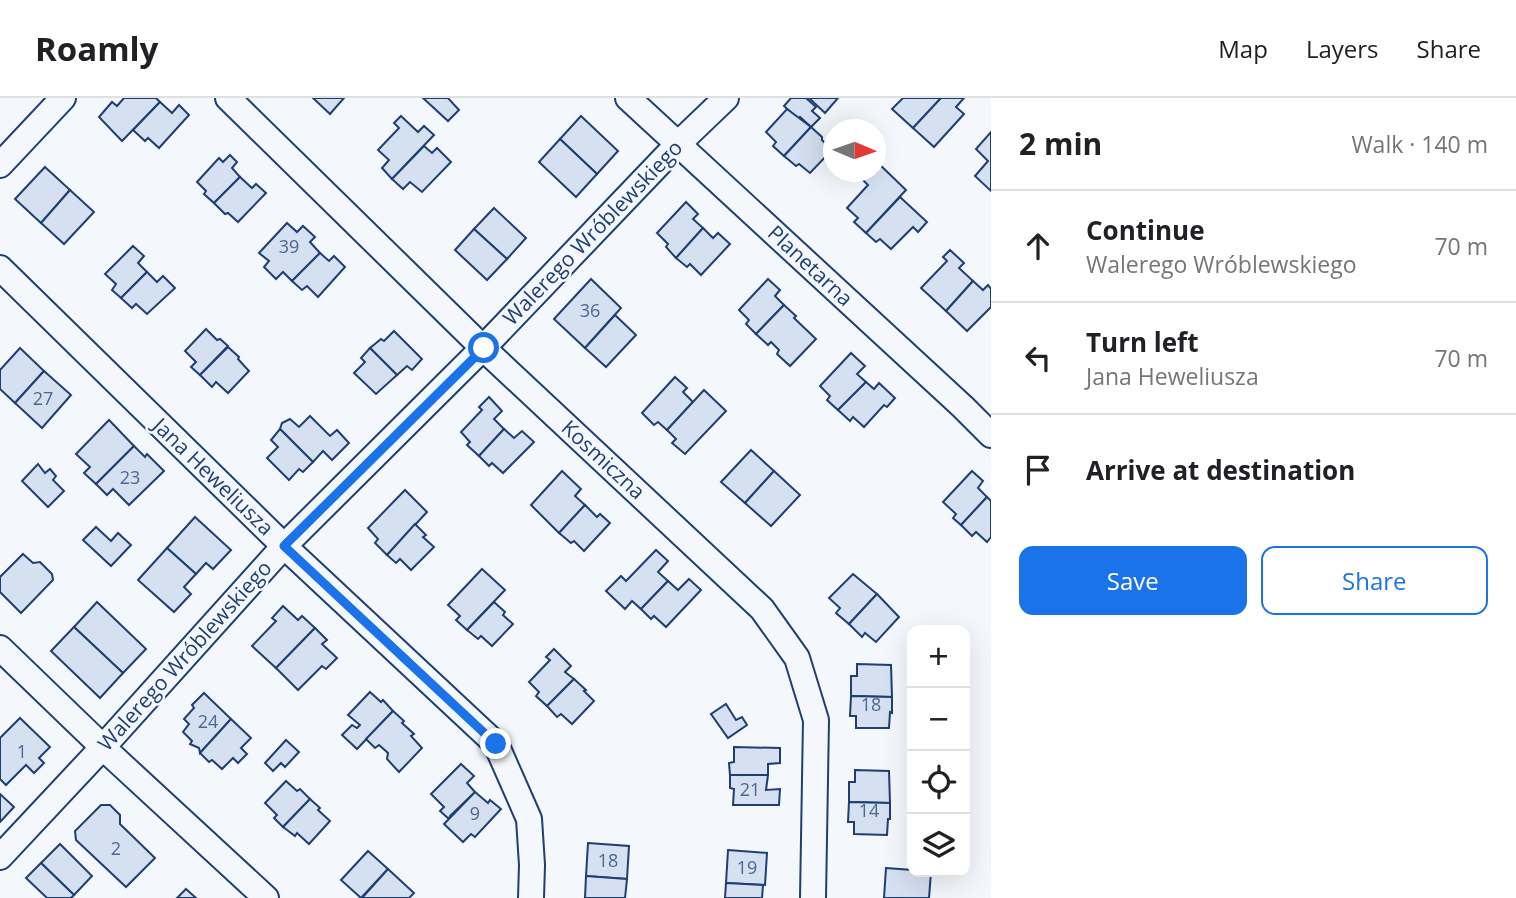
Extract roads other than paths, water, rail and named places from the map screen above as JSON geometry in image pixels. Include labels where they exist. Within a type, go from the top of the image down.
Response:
[{"type":"street","points":[[0,165],[63,98]]},
{"type":"street","name":"Kosmiczna","points":[[228,98],[484,348],[762,609],[797,658],[816,720],[813,898]]},
{"type":"street","name":"Planetarna","points":[[628,98],[991,435]]},
{"type":"street","name":"Walerego Wróblewskiego","points":[[0,857],[107,751],[284,546],[484,348],[678,144],[726,98]]},
{"type":"street","name":"Jana Heweliusza","points":[[0,268],[284,546],[496,744],[530,819],[531,898]]},
{"type":"street","points":[[0,648],[107,751]]},
{"type":"street","name":"Walerego Wróblewskiego","points":[[107,751],[266,898]]}]
